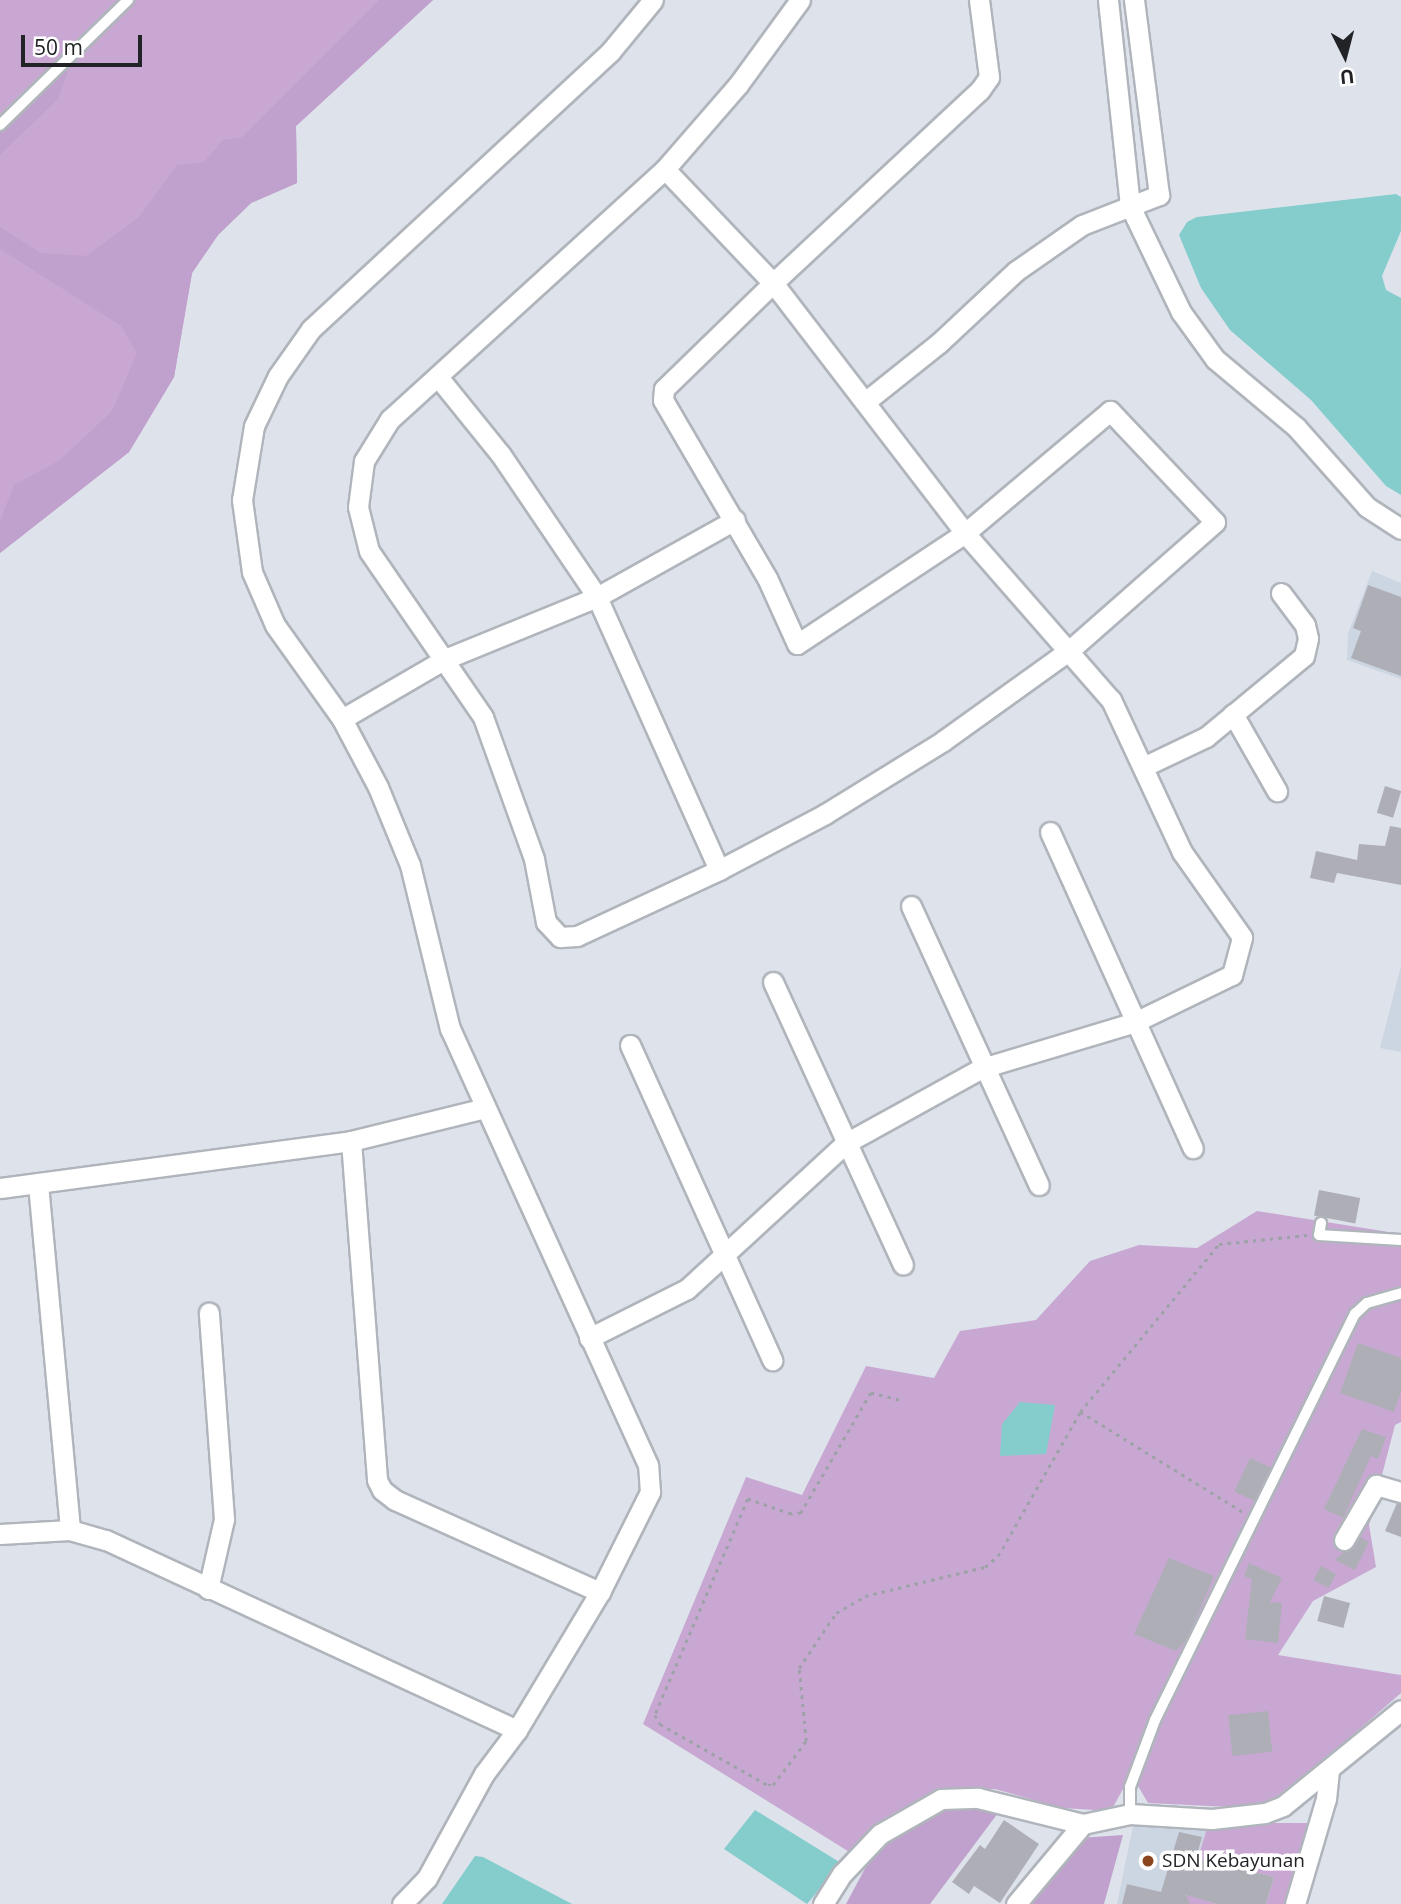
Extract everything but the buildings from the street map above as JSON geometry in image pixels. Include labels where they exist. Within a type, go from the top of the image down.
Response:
[{"type":"street","points":[[402,1904],[427,1878],[484,1774],[517,1730],[600,1592],[650,1492],[648,1465],[450,1029],[410,865],[378,787],[342,719],[275,625],[252,572],[242,500],[254,426],[278,376],[311,330],[610,52],[653,0]]},
{"type":"street","points":[[800,0],[738,85],[664,169],[390,419],[364,461],[358,507],[369,551],[483,717],[498,752],[534,859],[546,922],[560,937],[577,936],[719,870],[825,814],[943,741],[1071,649],[1215,523],[1110,411],[965,533],[797,644],[735,520],[663,400],[664,389],[773,282],[980,90],[989,77],[979,0]]},
{"type":"street","points":[[1108,0],[1130,206],[1181,312],[1215,359],[1296,427],[1367,507],[1401,529]]},
{"type":"street","points":[[865,402],[939,343],[1016,271],[1082,225],[1159,195],[1134,0]]},
{"type":"street","points":[[589,1338],[687,1289],[846,1143],[982,1068],[1135,1022],[1232,975],[1242,937],[1182,852],[1111,700],[1071,649],[965,533],[773,282],[664,169]]},
{"type":"street","points":[[438,377],[501,455],[597,597],[719,870]]},
{"type":"street","points":[[342,719],[445,659],[597,597],[735,520]]},
{"type":"street","points":[[1143,767],[1206,737],[1304,656],[1308,638],[1305,625],[1281,593]]},
{"type":"street","points":[[1233,715],[1277,791]]},
{"type":"street","points":[[1050,832],[1193,1148]]},
{"type":"street","points":[[911,906],[982,1068],[1039,1185]]},
{"type":"street","points":[[773,982],[903,1265]]},
{"type":"street","points":[[630,1045],[726,1252],[772,1360]]},
{"type":"street","points":[[0,1188],[351,1141],[485,1108]]},
{"type":"street","points":[[351,1141],[377,1480],[382,1490],[395,1500],[600,1592]]},
{"type":"street","points":[[38,1184],[70,1530]]},
{"type":"street","points":[[208,1589],[224,1519],[209,1313]]},
{"type":"street","points":[[1345,1540],[1376,1485],[1401,1492]]},
{"type":"street","points":[[0,1534],[70,1530],[106,1540],[517,1730]]},
{"type":"street","points":[[823,1904],[842,1874],[880,1834],[941,1799],[978,1798],[1083,1824],[1130,1810],[1212,1819],[1265,1813],[1283,1806],[1401,1710]]},
{"type":"street","points":[[1295,1904],[1326,1798],[1329,1770]]},
{"type":"street","points":[[1016,1904],[1083,1824]]},
{"type":"lane","points":[[0,125],[128,0]]},
{"type":"lane","points":[[1321,1223],[1319,1235],[1401,1240]]},
{"type":"lane","points":[[1130,1810],[1130,1789],[1155,1720],[1355,1314],[1367,1303],[1401,1293]]},
{"type":"path","points":[[899,1400],[871,1393],[801,1513],[791,1514],[748,1499],[655,1715],[660,1724],[768,1785],[773,1785],[806,1741],[799,1668],[836,1613],[865,1596],[985,1567],[998,1556],[1080,1412],[1219,1244],[1319,1235]]},
{"type":"path","points":[[1080,1412],[1254,1519]]},
{"type":"shaded area","points":[[0,0],[433,0],[296,126],[297,183],[251,203],[218,235],[192,273],[174,377],[129,452],[0,553]]},
{"type":"shaded area","points":[[379,0],[433,0],[296,126],[297,183],[251,203],[218,235],[192,273],[174,377],[129,452],[0,553],[0,521],[14,485],[60,460],[112,411],[137,353],[121,326],[0,249],[0,227],[41,253],[86,256],[139,217],[177,165],[204,162],[223,140],[242,137]]},
{"type":"shaded area","points":[[74,54],[58,99],[0,155],[0,125]]},
{"type":"shaded area","points":[[1372,571],[1401,583],[1401,679],[1347,660],[1348,634]]},
{"type":"shaded area","points":[[1401,966],[1401,1052],[1380,1048]]},
{"type":"shaded area","points":[[1257,1211],[1401,1234],[1401,1422],[1395,1425],[1369,1525],[1376,1567],[1313,1601],[1278,1655],[1401,1675],[1401,1693],[1284,1795],[1258,1807],[1148,1803],[1138,1786],[1123,1789],[1111,1811],[1062,1808],[995,1789],[939,1789],[896,1814],[851,1853],[643,1724],[746,1477],[802,1495],[866,1366],[934,1378],[960,1331],[1036,1320],[1090,1261],[1139,1245],[1197,1248]]},
{"type":"shaded area","points":[[972,1805],[998,1813],[930,1904],[846,1904],[869,1861],[917,1818],[944,1807]]},
{"type":"shaded area","name":"SDN Kebayunan","points":[[1155,1821],[1207,1828],[1185,1898],[1127,1884],[1122,1904],[1117,1904],[1133,1826]]},
{"type":"shaded area","points":[[1251,1823],[1310,1823],[1292,1904],[1266,1904],[1274,1877],[1202,1860],[1194,1897],[1217,1904],[1184,1904],[1207,1828]]},
{"type":"shaded area","points":[[1123,1835],[1104,1904],[1030,1904],[1079,1838]]},
{"type":"water","points":[[1396,194],[1401,197],[1401,231],[1382,276],[1386,290],[1401,298],[1401,495],[1386,486],[1311,400],[1230,330],[1201,288],[1179,235],[1187,222],[1197,217]]},
{"type":"water","points":[[1020,1402],[1055,1405],[1046,1454],[1000,1456],[1002,1424]]},
{"type":"water","points":[[755,1810],[841,1863],[807,1904],[724,1849]]},
{"type":"water","points":[[475,1856],[483,1857],[572,1904],[442,1904]]},
{"type":"place","name":"SDN Kebayunan","points":[[1148,1861]]}]
